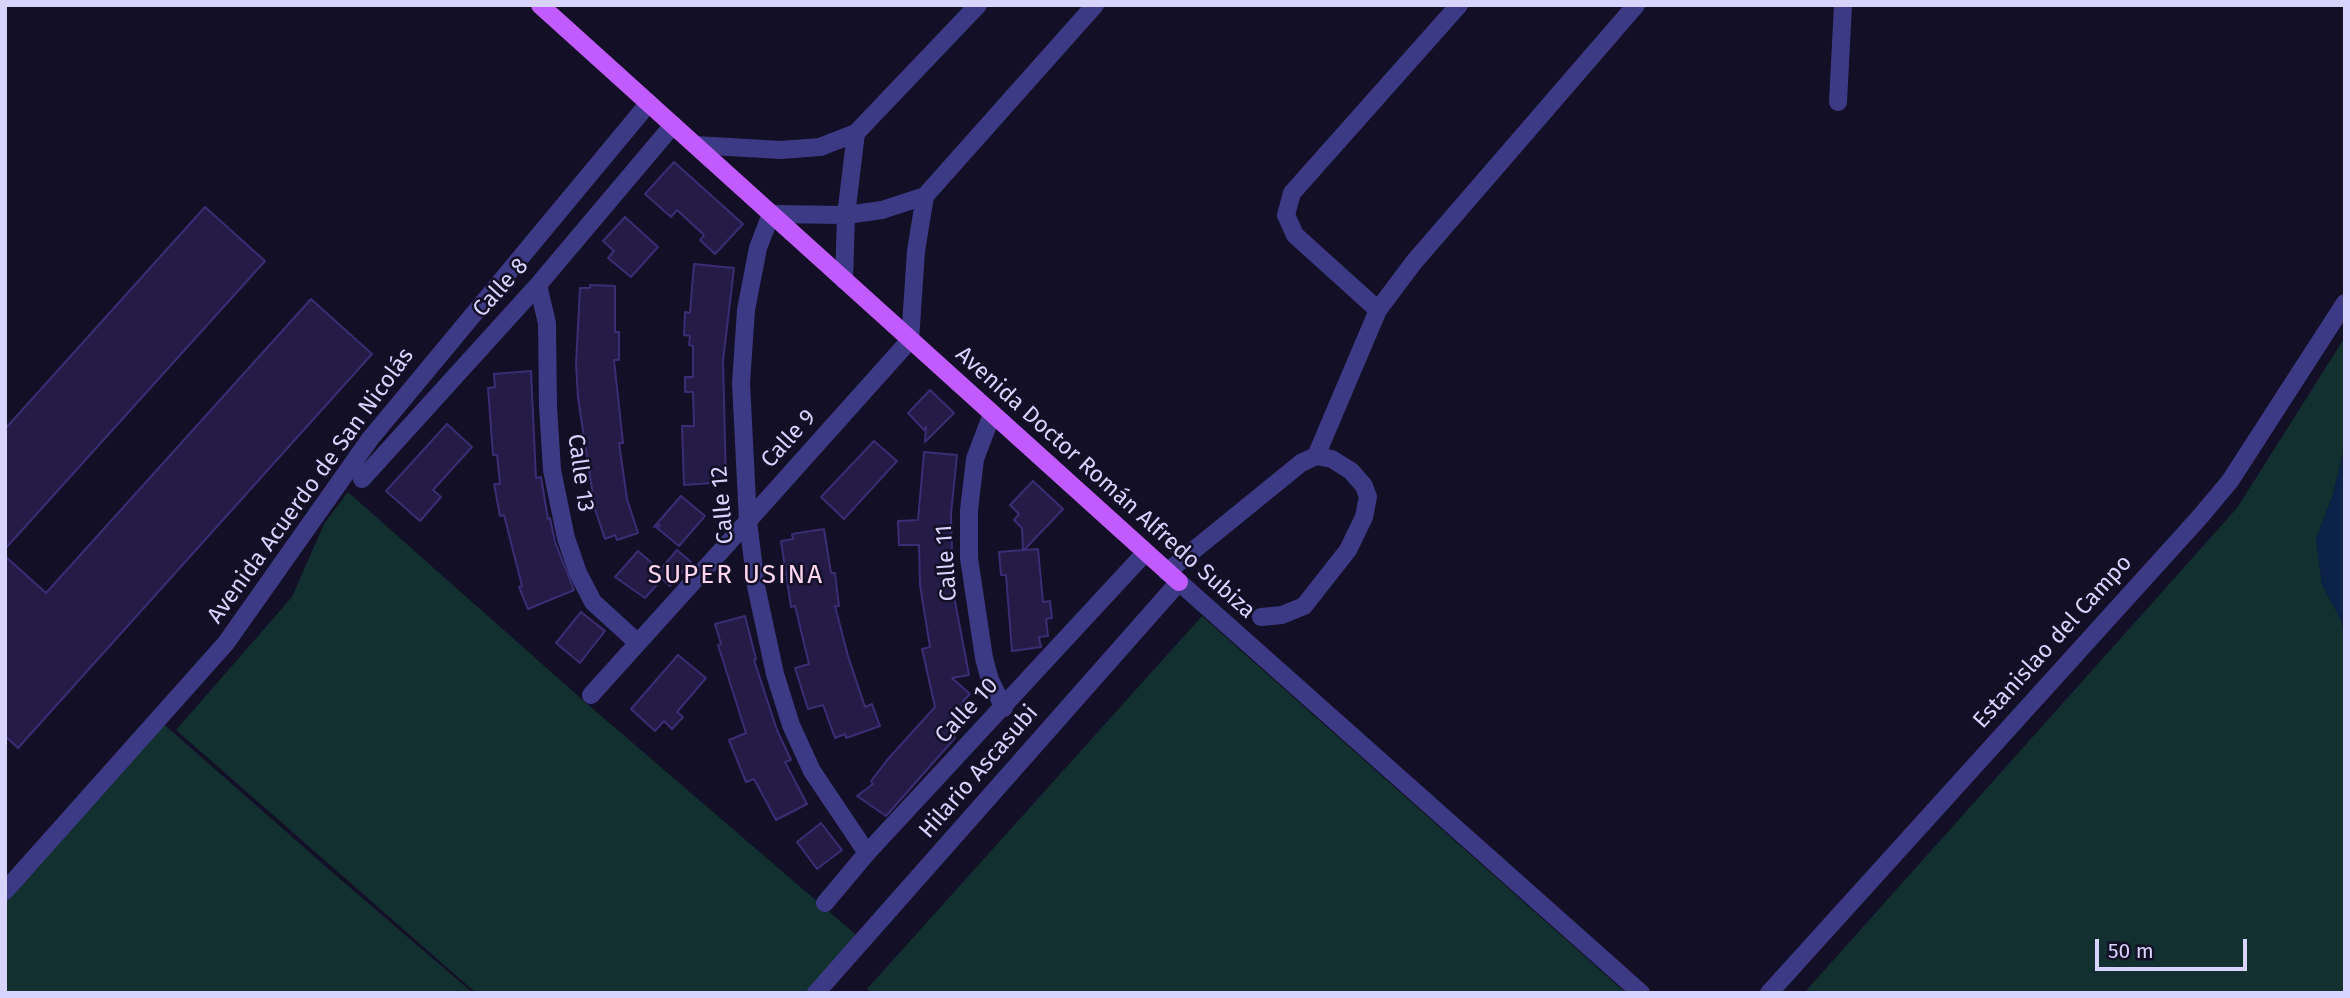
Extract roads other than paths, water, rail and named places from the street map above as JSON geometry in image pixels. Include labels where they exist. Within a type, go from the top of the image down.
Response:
[{"type":"main road","name":"Avenida Doctor Román Alfredo Subiza","points":[[540,5],[1173,577]]},
{"type":"street","points":[[695,145],[781,150],[820,147],[856,133],[978,5]]},
{"type":"street","points":[[771,214],[846,215],[882,210],[925,196],[1095,5]]},
{"type":"street","points":[[1378,310],[1295,235],[1286,215],[1292,193],[1459,5]]},
{"type":"street","points":[[1261,617],[1282,615],[1304,606],[1348,550],[1364,517],[1368,497],[1364,486],[1351,471],[1332,459],[1316,456],[1378,310],[1414,262],[1636,5]]},
{"type":"street","points":[[1839,102],[1843,5]]},
{"type":"street","name":"Avenida Acuerdo de San Nicolás","points":[[5,891],[226,643],[370,439],[648,104]]},
{"type":"street","name":"Calle 8","points":[[362,480],[538,285],[673,125]]},
{"type":"street","points":[[844,281],[846,215],[856,133]]},
{"type":"street","points":[[910,340],[916,250],[925,196]]},
{"type":"street","name":"Calle 12","points":[[771,214],[758,248],[746,310],[741,383],[748,521],[764,624],[775,674],[791,725],[812,771],[867,853]]},
{"type":"street","name":"Calle 13","points":[[538,285],[547,323],[552,470],[566,538],[578,573],[593,602],[638,643]]},
{"type":"street","name":"Estanislao del Campo","points":[[1769,993],[2230,481],[2345,303]]},
{"type":"street","name":"Calle 9","points":[[591,695],[910,340]]},
{"type":"street","name":"Calle 11","points":[[992,414],[975,459],[969,510],[969,558],[984,657],[990,680],[1004,708]]},
{"type":"street","name":"Hilario Ascasubi","points":[[826,989],[1173,577],[1301,463],[1316,456]]},
{"type":"street","name":"Calle 10","points":[[825,903],[867,853],[1145,553]]},
{"type":"street","name":"Avenida Doctor Román Alfredo Subiza","points":[[1173,577],[1642,993]]},
{"type":"water","points":[[2345,445],[2345,636],[2341,620],[2322,584],[2316,539],[2333,495]]},
{"type":"district","name":"SUPER USINA","points":[[736,576]]}]
